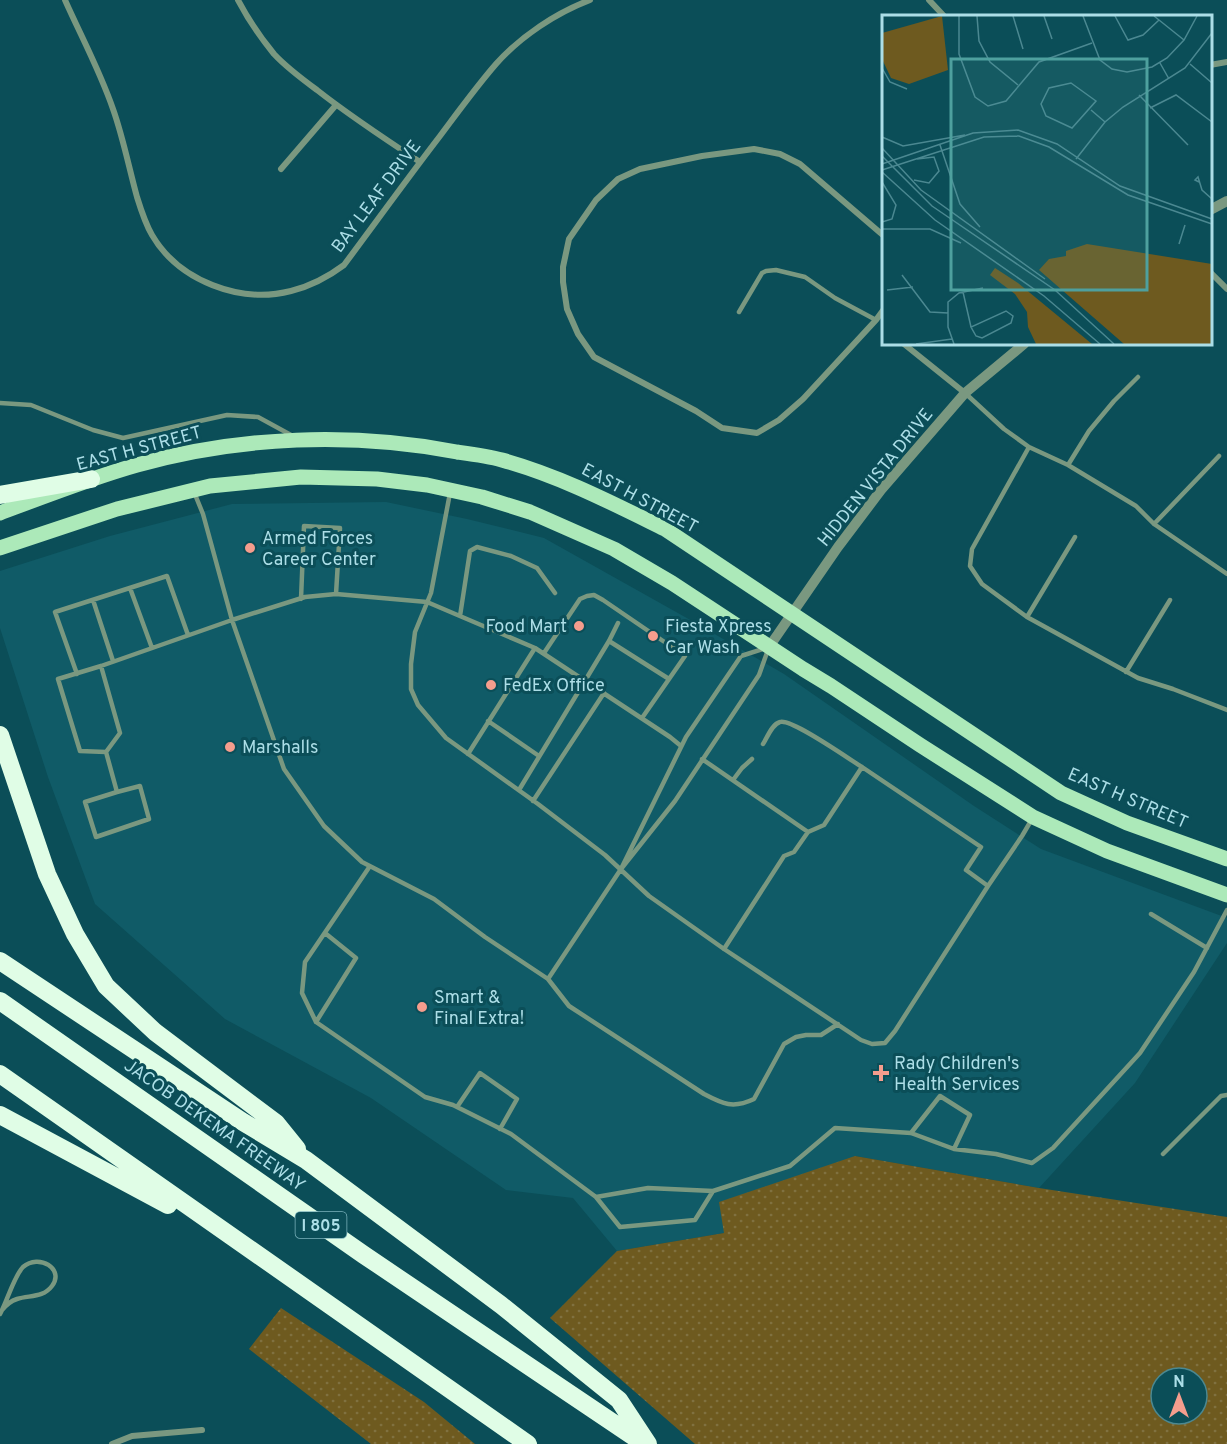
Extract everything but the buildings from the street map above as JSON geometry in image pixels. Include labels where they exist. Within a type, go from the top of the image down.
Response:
[{"type":"highway","points":[[0,495],[91,479]]},
{"type":"highway","points":[[0,735],[46,874],[75,934],[106,986],[155,1032],[276,1123],[306,1160]]},
{"type":"highway","points":[[0,961],[243,1122],[306,1160],[501,1305],[619,1400],[646,1444]]},
{"type":"highway","name":"JACOB DEKEMA FREEWAY","points":[[0,1000],[354,1248],[646,1444]]},
{"type":"highway","points":[[0,1074],[528,1444]]},
{"type":"highway","points":[[0,1115],[244,1246]]},
{"type":"main road","name":"EAST H STREET","points":[[0,513],[91,479],[139,464],[198,450],[283,441],[357,439],[423,445],[501,460],[559,479],[665,529],[1061,793],[1127,823],[1227,859]]},
{"type":"main road","points":[[0,548],[117,509],[210,486],[301,477],[377,479],[427,485],[482,497],[530,512],[614,549],[672,583],[1033,817],[1107,851],[1227,895]]},
{"type":"street","name":"BAY LEAF DRIVE","points":[[65,0],[114,110],[142,215],[152,236],[172,260],[198,279],[228,291],[263,295],[289,292],[318,281],[344,265],[496,64],[531,33],[590,0]]},
{"type":"street","points":[[238,0],[248,19],[275,55],[293,72],[336,105],[420,162]]},
{"type":"street","points":[[929,0],[943,15]]},
{"type":"street","points":[[1212,65],[1227,62]]},
{"type":"street","points":[[281,170],[336,105]]},
{"type":"street","points":[[882,234],[800,164],[780,154],[754,149],[702,156],[640,169],[618,179],[596,200],[569,240],[563,267],[567,309],[578,334],[594,357],[696,411],[722,428],[757,433],[779,420],[803,399],[882,312]]},
{"type":"street","points":[[1212,209],[1227,201]]},
{"type":"street","points":[[1212,274],[1227,289]]},
{"type":"street","points":[[876,320],[882,324]]},
{"type":"street","points":[[905,345],[965,393]]},
{"type":"street","name":"HIDDEN VISTA DRIVE","points":[[769,647],[838,547],[881,490],[965,393],[1023,345]]},
{"type":"street","points":[[112,1444],[132,1437],[202,1430]]},
{"type":"lane","points":[[739,312],[762,273],[776,270],[805,277],[835,298],[876,320]]},
{"type":"lane","points":[[1068,465],[1089,431],[1138,376]]},
{"type":"lane","points":[[965,393],[1004,429],[1029,447],[1068,465],[1136,506],[1154,524],[1227,574]]},
{"type":"lane","points":[[0,403],[31,405],[93,430],[123,438],[227,415],[258,417],[301,441]]},
{"type":"lane","points":[[1029,447],[972,549],[970,566],[982,584],[1027,617],[1126,672],[1227,710]]},
{"type":"lane","points":[[1154,524],[1219,456]]},
{"type":"lane","points":[[194,490],[232,620],[284,769],[324,826],[362,862],[434,899],[485,937],[548,979],[569,1006],[719,1102],[733,1105],[754,1099],[784,1044],[796,1037],[821,1035],[838,1024]]},
{"type":"lane","points":[[451,490],[431,593],[415,632],[411,689],[418,705],[446,738],[600,851],[649,896],[723,949],[861,1040],[872,1044],[885,1043],[895,1031],[1033,817]]},
{"type":"lane","points":[[301,599],[304,526],[340,528],[336,594]]},
{"type":"lane","points":[[1027,617],[1075,537]]},
{"type":"lane","points":[[460,616],[470,552],[477,547],[511,556],[537,568],[555,593]]},
{"type":"lane","points":[[76,674],[55,612],[167,576],[188,635]]},
{"type":"lane","points":[[130,588],[152,648]]},
{"type":"lane","points":[[106,752],[80,751],[58,679],[232,620],[301,599],[336,594],[427,603],[535,648],[670,736],[681,746]]},
{"type":"lane","points":[[543,653],[580,599],[594,595],[618,609],[685,656],[642,718]]},
{"type":"lane","points":[[93,600],[113,661]]},
{"type":"lane","points":[[1126,672],[1170,600]]},
{"type":"lane","points":[[519,790],[618,623]]},
{"type":"lane","points":[[609,641],[669,679]]},
{"type":"lane","points":[[621,869],[681,746],[741,656],[769,647]]},
{"type":"lane","points":[[548,979],[621,869],[675,801],[759,675],[769,647]]},
{"type":"lane","points":[[468,754],[535,648]]},
{"type":"lane","points":[[100,666],[120,733],[106,752]]},
{"type":"lane","points":[[533,801],[604,693]]},
{"type":"lane","points":[[488,721],[539,756]]},
{"type":"lane","points":[[763,744],[775,725],[780,722],[787,721],[810,734],[981,848],[966,870],[988,886]]},
{"type":"lane","points":[[106,752],[117,792]]},
{"type":"lane","points":[[702,759],[808,832]]},
{"type":"lane","points":[[733,780],[752,759]]},
{"type":"lane","points":[[723,949],[784,856],[794,852],[808,832],[824,825],[862,767]]},
{"type":"lane","points":[[140,786],[149,819],[96,837],[85,802],[117,792],[140,786]]},
{"type":"lane","points":[[370,866],[305,962],[302,993],[316,1022],[425,1097],[457,1107],[511,1134],[596,1197],[620,1227],[695,1220],[713,1191]]},
{"type":"lane","points":[[596,1197],[648,1188],[713,1191],[790,1166],[835,1128],[911,1133],[954,1149],[996,1154],[1032,1163],[1053,1148],[1140,1053],[1194,972],[1227,910]]},
{"type":"lane","points":[[1151,914],[1207,948]]},
{"type":"lane","points":[[316,1022],[356,957],[325,933]]},
{"type":"lane","points":[[457,1107],[480,1072],[517,1099],[500,1129]]},
{"type":"lane","points":[[1163,1154],[1221,1096],[1227,1095]]},
{"type":"lane","points":[[911,1133],[940,1096],[970,1115],[954,1149]]},
{"type":"lane","points":[[37,1261],[52,1267],[55,1281],[45,1293],[17,1299],[1,1312],[23,1268],[37,1261]]},
{"type":"shaded area","points":[[386,502],[544,538],[784,674],[974,806],[1041,849],[1227,918],[1227,943],[1135,1083],[1039,1188],[855,1156],[724,1233],[617,1251],[573,1198],[506,1190],[371,1098],[225,1019],[95,904],[48,777],[0,628],[0,571],[110,536],[232,504]]},
{"type":"shaded area","points":[[855,1156],[1039,1188],[1227,1217],[1227,1444],[695,1444],[550,1318],[617,1251],[724,1233],[719,1202]]},
{"type":"shaded area","points":[[281,1308],[424,1402],[475,1444],[371,1444],[249,1349]]},
{"type":"place","name":"Armed Forces Career Center","points":[[250,548]]},
{"type":"place","name":"Food Mart","points":[[579,626]]},
{"type":"place","name":"Fiesta Xpress Car Wash","points":[[653,636]]},
{"type":"place","name":"FedEx Office","points":[[491,685]]},
{"type":"place","name":"Marshalls","points":[[230,747]]},
{"type":"place","name":"Smart & Final Extra!","points":[[422,1007]]},
{"type":"place","name":"Rady Children's Health Services","points":[[881,1073]]}]
